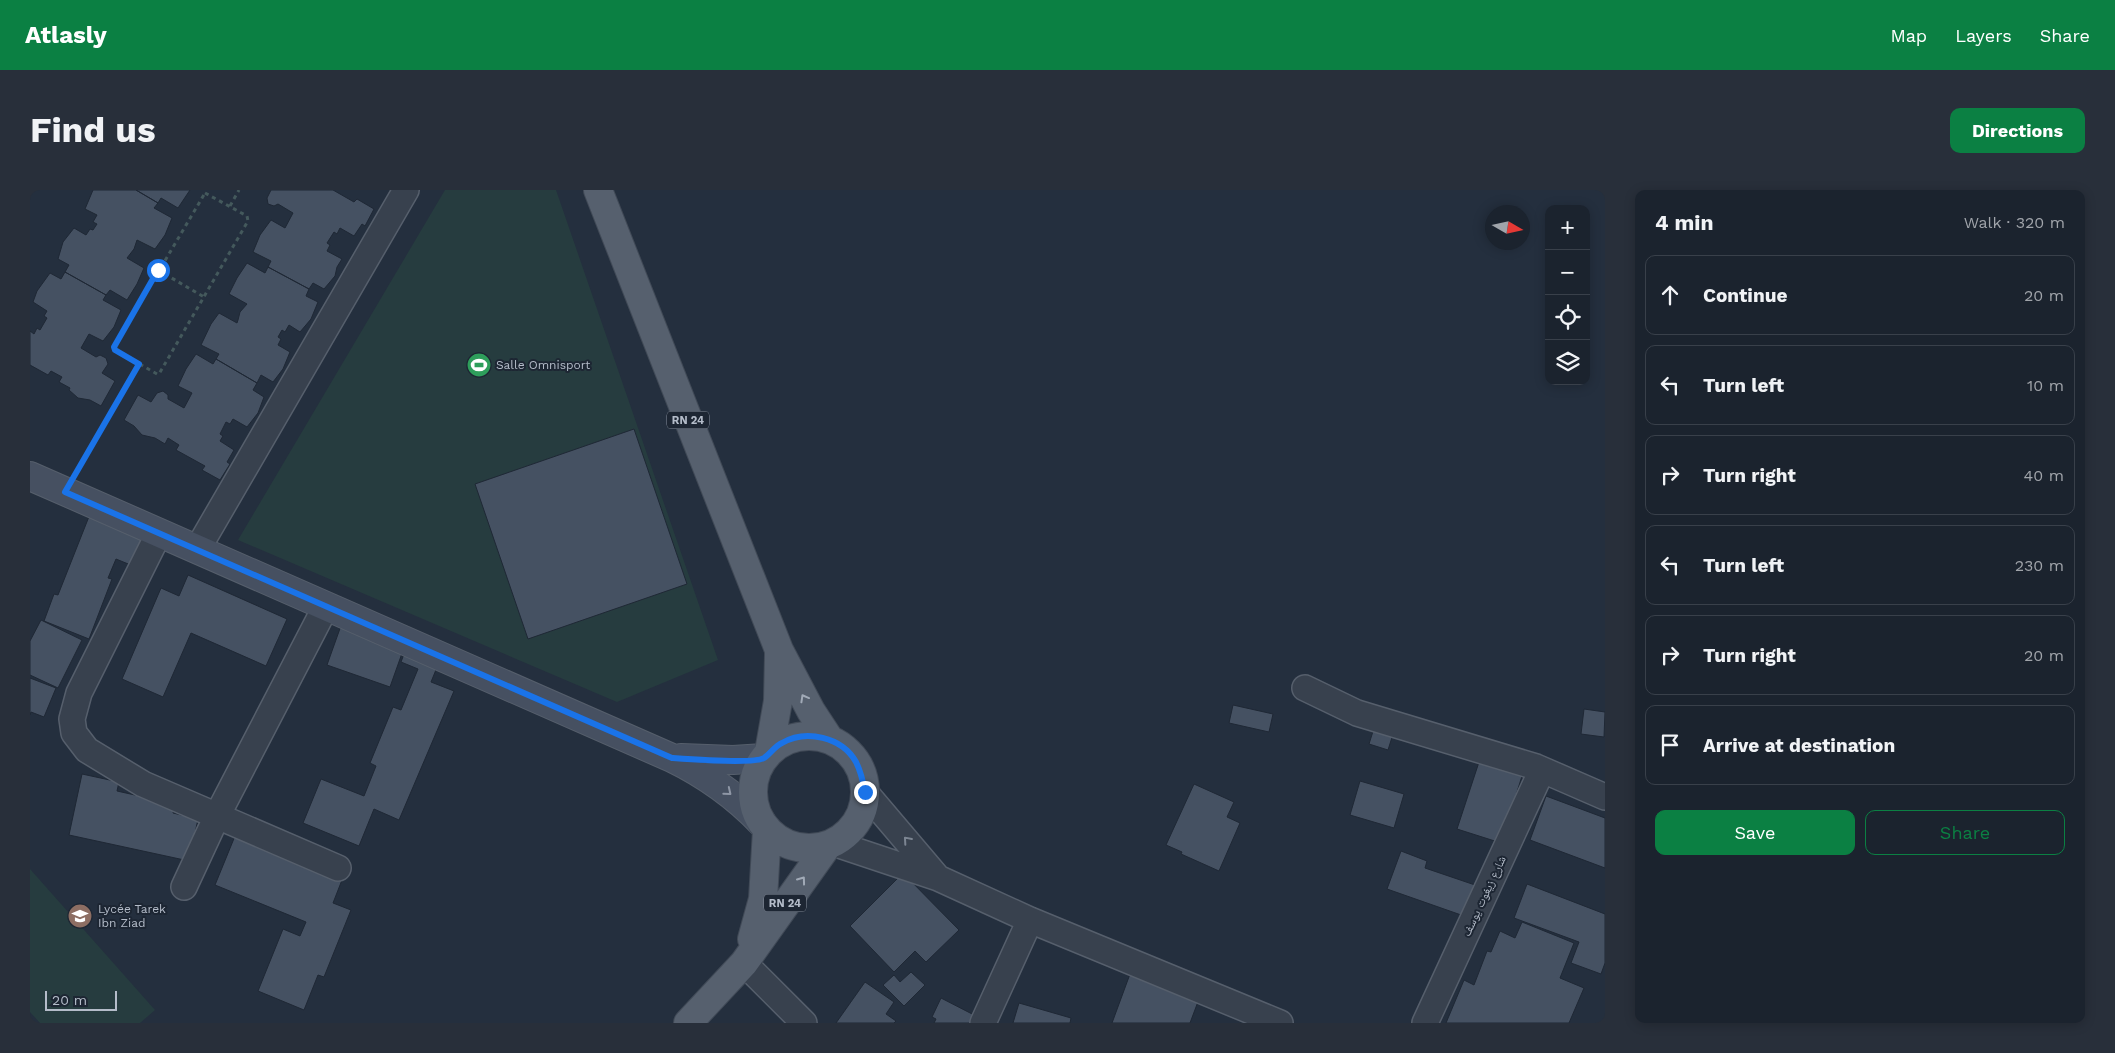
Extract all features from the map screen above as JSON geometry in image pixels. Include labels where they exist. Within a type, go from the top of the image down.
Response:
[{"type":"main road","name":"RN 24","points":[[598,190],[779,650],[811,711],[830,740]]},
{"type":"main road","points":[[30,476],[697,770],[720,785],[742,803],[764,826],[789,845],[808,848],[830,844],[846,834],[856,822],[863,807],[865,792],[862,775],[855,760],[844,748],[830,740],[814,736],[798,737],[782,742],[766,755],[756,773],[753,790],[755,807],[764,826]]},
{"type":"main road","name":"RN 24","points":[[766,755],[778,701],[779,650]]},
{"type":"main road","points":[[672,758],[733,760],[766,755]]},
{"type":"main road","name":"RN 24","points":[[744,963],[763,899],[764,826]]},
{"type":"main road","name":"RN 24","points":[[688,1023],[744,963],[830,844]]},
{"type":"street","points":[[198,550],[406,190]]},
{"type":"street","points":[[159,533],[79,693],[72,718],[74,733],[87,750],[143,784],[338,868]]},
{"type":"street","points":[[184,887],[217,816],[326,606]]},
{"type":"street","points":[[1305,688],[1357,713],[1542,770],[1605,797]]},
{"type":"street","name":"شارع زيغوت يوسف","points":[[1426,1023],[1542,770]]},
{"type":"street","points":[[865,792],[938,878]]},
{"type":"street","points":[[830,844],[938,878],[1030,920],[1280,1023]]},
{"type":"street","points":[[983,1023],[1030,920]]},
{"type":"street","points":[[744,963],[804,1023]]},
{"type":"path","points":[[230,206],[239,190]]},
{"type":"path","points":[[208,193],[247,216],[248,221],[159,374],[115,350],[114,347],[158,270],[203,194],[208,193]]},
{"type":"path","points":[[158,270],[204,297]]},
{"type":"path","points":[[65,492],[139,364]]},
{"type":"green space","name":"Salle Omnisport","points":[[445,190],[556,190],[718,660],[617,702],[238,540]]},
{"type":"green space","points":[[30,869],[155,1010],[140,1023],[40,1023],[30,1012]]},
{"type":"building","points":[[93,190],[136,190],[158,203],[154,208],[172,218],[165,235],[155,249],[137,240],[134,249],[127,258],[144,268],[127,300],[110,290],[106,295],[65,272],[69,265],[58,259],[63,242],[74,228],[86,235],[97,224],[93,222],[97,215],[85,209]]},
{"type":"building","points":[[136,190],[190,190],[178,208],[161,198],[158,203]]},
{"type":"building","points":[[271,190],[333,190],[354,202],[357,199],[374,209],[365,226],[362,224],[354,236],[340,228],[337,234],[334,232],[327,243],[330,245],[327,251],[342,259],[337,267],[335,276],[324,289],[313,283],[309,289],[268,267],[271,261],[253,252],[260,235],[271,220],[285,228],[293,213],[278,204],[274,206],[268,204],[267,198]]},
{"type":"building","points":[[247,263],[265,273],[268,267],[309,289],[306,296],[318,302],[311,319],[300,332],[289,325],[285,332],[282,330],[278,337],[281,339],[278,345],[290,352],[283,369],[273,382],[261,375],[257,383],[216,359],[219,354],[201,345],[211,324],[219,313],[237,323],[240,312],[247,304],[229,294]]},
{"type":"building","points":[[65,272],[106,295],[103,300],[121,310],[114,327],[103,341],[89,334],[81,348],[96,357],[100,355],[106,358],[108,364],[102,373],[115,381],[101,406],[90,400],[78,398],[69,390],[70,388],[59,382],[62,377],[51,371],[48,375],[30,365],[30,331],[34,334],[37,328],[40,330],[47,318],[44,316],[47,311],[33,302],[37,291],[50,273],[61,279]]},
{"type":"building","points":[[196,354],[213,364],[216,359],[257,383],[253,390],[264,397],[258,413],[247,427],[233,419],[230,424],[226,422],[220,434],[223,436],[220,441],[234,450],[227,462],[230,464],[220,480],[202,470],[205,466],[176,450],[179,445],[168,438],[165,444],[155,438],[142,435],[134,426],[124,420],[138,395],[151,402],[157,393],[163,391],[168,395],[168,399],[184,408],[192,393],[178,386]]},
{"type":"building","points":[[634,429],[687,584],[528,639],[475,484]]},
{"type":"building","points":[[90,514],[150,538],[138,568],[116,559],[108,578],[112,579],[89,639],[44,621],[54,594],[58,595]]},
{"type":"building","points":[[188,575],[287,619],[266,666],[191,633],[163,697],[122,679],[161,588],[179,596]]},
{"type":"building","points":[[41,620],[82,640],[58,688],[30,675],[30,641]]},
{"type":"building","points":[[343,620],[406,642],[390,687],[327,665]]},
{"type":"building","points":[[407,646],[440,660],[431,682],[454,691],[399,820],[374,809],[359,846],[303,823],[321,779],[364,796],[376,766],[370,763],[393,707],[401,710],[418,669],[401,662]]},
{"type":"building","points":[[30,678],[56,688],[44,717],[31,712],[30,715]]},
{"type":"building","points":[[1233,705],[1273,714],[1269,732],[1229,723]]},
{"type":"building","points":[[1584,709],[1605,712],[1604,737],[1581,734]]},
{"type":"building","points":[[1375,725],[1394,731],[1388,750],[1369,744]]},
{"type":"building","points":[[1479,762],[1522,776],[1501,843],[1457,829]]},
{"type":"building","points":[[82,774],[119,782],[117,791],[175,804],[173,813],[198,819],[189,861],[69,835]]},
{"type":"building","points":[[1360,781],[1404,794],[1394,828],[1350,815]]},
{"type":"building","points":[[1194,784],[1234,802],[1227,817],[1240,823],[1219,871],[1166,845]]},
{"type":"building","points":[[1546,796],[1605,818],[1605,868],[1530,840]]},
{"type":"building","points":[[235,836],[342,880],[333,903],[351,910],[324,977],[318,975],[304,1010],[258,991],[283,929],[300,936],[306,922],[215,885]]},
{"type":"building","points":[[1401,851],[1427,861],[1425,868],[1475,885],[1464,916],[1387,889]]},
{"type":"building","points":[[903,873],[959,930],[926,962],[915,951],[894,972],[850,926]]},
{"type":"building","points":[[1527,884],[1605,914],[1605,963],[1601,974],[1571,963],[1579,942],[1514,918]]},
{"type":"building","points":[[1522,922],[1574,943],[1560,978],[1584,988],[1569,1023],[1446,1023],[1464,980],[1474,985],[1487,951],[1491,952],[1500,931],[1515,938]]},
{"type":"building","points":[[911,972],[925,985],[904,1006],[883,985],[894,975],[900,982]]},
{"type":"building","points":[[1130,974],[1199,999],[1190,1023],[1112,1023]]},
{"type":"building","points":[[865,982],[894,1002],[886,1014],[896,1021],[894,1023],[836,1023]]},
{"type":"building","points":[[941,998],[976,1016],[972,1023],[934,1023],[936,1019],[932,1017]]},
{"type":"building","points":[[1019,1003],[1071,1018],[1070,1023],[1013,1023]]},
{"type":"place","name":"Salle Omnisport","points":[[479,365]]},
{"type":"place","name":"Lycée Tarek Ibn Ziad","points":[[80,916]]},
{"type":"route","points":[[158,270],[114,347],[115,350],[139,364],[65,492],[672,758],[702,760],[764,758],[782,742],[798,737],[814,736],[830,740],[844,748],[855,760],[862,775],[865,792]]}]
